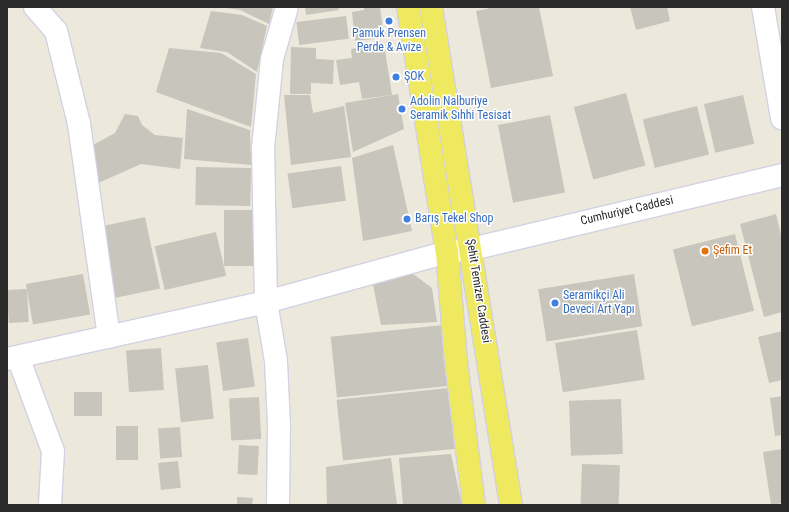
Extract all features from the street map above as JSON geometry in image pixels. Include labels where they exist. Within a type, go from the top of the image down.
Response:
[{"type":"main road","name":"Şehit Temizer Caddesi","points":[[408,7],[447,252],[456,361],[474,505]]},
{"type":"main road","name":"Şehit Temizer Caddesi","points":[[431,7],[472,249],[511,505]]},
{"type":"street","points":[[35,7],[56,31],[79,124],[109,337]]},
{"type":"street","points":[[278,505],[279,425],[276,375],[266,302],[264,135],[272,59],[287,7]]},
{"type":"street","points":[[763,7],[782,118]]},
{"type":"street","name":"Cumhuriyet Caddesi","points":[[12,358],[266,302],[447,252],[472,249],[782,175]]},
{"type":"street","points":[[12,358],[54,451],[50,505]]},
{"type":"building","points":[[220,7],[273,7],[269,24],[240,10]]},
{"type":"building","points":[[305,7],[338,7],[339,10],[306,15]]},
{"type":"building","points":[[364,7],[380,7],[384,38],[355,41],[352,12],[364,10]]},
{"type":"building","points":[[495,7],[539,7],[553,76],[491,88],[476,11]]},
{"type":"building","points":[[630,7],[667,7],[670,21],[636,30]]},
{"type":"building","points":[[211,11],[242,15],[267,26],[257,72],[227,52],[200,48]]},
{"type":"building","points":[[346,16],[349,39],[299,45],[296,22]]},
{"type":"building","points":[[384,44],[392,95],[362,99],[359,82],[340,85],[336,60],[352,58],[351,49]]},
{"type":"building","points":[[291,47],[316,48],[316,59],[334,60],[333,84],[311,83],[311,94],[290,94]]},
{"type":"building","points":[[169,48],[221,53],[256,74],[251,127],[156,92]]},
{"type":"building","points":[[626,93],[645,165],[593,179],[574,107]]},
{"type":"building","points":[[398,94],[404,129],[353,152],[345,103]]},
{"type":"building","points":[[284,95],[310,95],[313,113],[344,106],[351,157],[291,165]]},
{"type":"building","points":[[743,95],[754,144],[715,153],[704,104]]},
{"type":"building","points":[[697,106],[709,155],[655,168],[643,120]]},
{"type":"building","points":[[187,109],[250,130],[251,165],[184,159]]},
{"type":"building","points":[[125,114],[138,116],[142,125],[155,135],[183,138],[180,169],[141,164],[96,184],[91,146],[115,133]]},
{"type":"building","points":[[550,115],[565,193],[513,203],[498,125]]},
{"type":"building","points":[[393,145],[412,231],[363,241],[352,158]]},
{"type":"building","points":[[341,166],[346,201],[292,208],[288,174]]},
{"type":"building","points":[[196,167],[251,168],[250,206],[195,205]]},
{"type":"building","points":[[224,210],[255,210],[255,266],[224,266]]},
{"type":"building","points":[[776,214],[782,239],[782,312],[764,317],[740,224]]},
{"type":"building","points":[[145,217],[160,288],[112,299],[97,227]]},
{"type":"building","points":[[216,232],[226,276],[165,290],[155,246]]},
{"type":"building","points":[[735,234],[754,311],[692,326],[673,249]]},
{"type":"building","points":[[83,274],[90,314],[33,324],[26,284]]},
{"type":"building","points":[[413,274],[432,288],[437,322],[381,325],[372,280]]},
{"type":"building","points":[[634,274],[642,326],[546,342],[538,289]]},
{"type":"building","points":[[27,289],[29,322],[9,323],[7,290]]},
{"type":"building","points":[[443,325],[449,386],[337,397],[331,337]]},
{"type":"building","points":[[637,330],[645,379],[563,392],[555,343]]},
{"type":"building","points":[[782,331],[782,380],[769,383],[758,337]]},
{"type":"building","points":[[248,338],[255,387],[223,391],[216,342]]},
{"type":"building","points":[[161,348],[164,390],[129,392],[126,350]]},
{"type":"building","points":[[208,365],[214,419],[181,422],[175,368]]},
{"type":"building","points":[[449,388],[455,449],[343,460],[337,400]]},
{"type":"building","points":[[74,392],[102,392],[102,416],[74,416]]},
{"type":"building","points":[[782,396],[782,435],[775,436],[770,398]]},
{"type":"building","points":[[259,397],[261,439],[231,441],[229,399]]},
{"type":"building","points":[[621,399],[623,454],[571,456],[569,401]]},
{"type":"building","points":[[116,426],[138,426],[138,460],[116,460]]},
{"type":"building","points":[[180,427],[182,457],[160,458],[158,429]]},
{"type":"building","points":[[239,445],[259,446],[257,475],[237,474]]},
{"type":"building","points":[[782,449],[782,503],[771,505],[763,452]]},
{"type":"building","points":[[451,454],[462,505],[403,505],[399,458]]},
{"type":"building","points":[[391,458],[397,505],[327,505],[326,467]]},
{"type":"building","points":[[178,461],[181,488],[161,490],[158,463]]},
{"type":"building","points":[[582,464],[620,465],[619,505],[581,505]]},
{"type":"building","points":[[237,497],[253,498],[252,505],[237,505]]},
{"type":"place","name":"Pamuk Prensen Perde & Avize","points":[[389,21]]},
{"type":"place","name":"ŞOK","points":[[396,77]]},
{"type":"place","name":"Adolin Nalburiye Seramik Sıhhi Tesisat","points":[[402,109]]},
{"type":"place","name":"Barış Tekel Shop","points":[[407,219]]},
{"type":"place","name":"Şefim Et","points":[[705,251]]},
{"type":"place","name":"Seramikçi Ali Deveci Art Yapı","points":[[555,303]]}]
